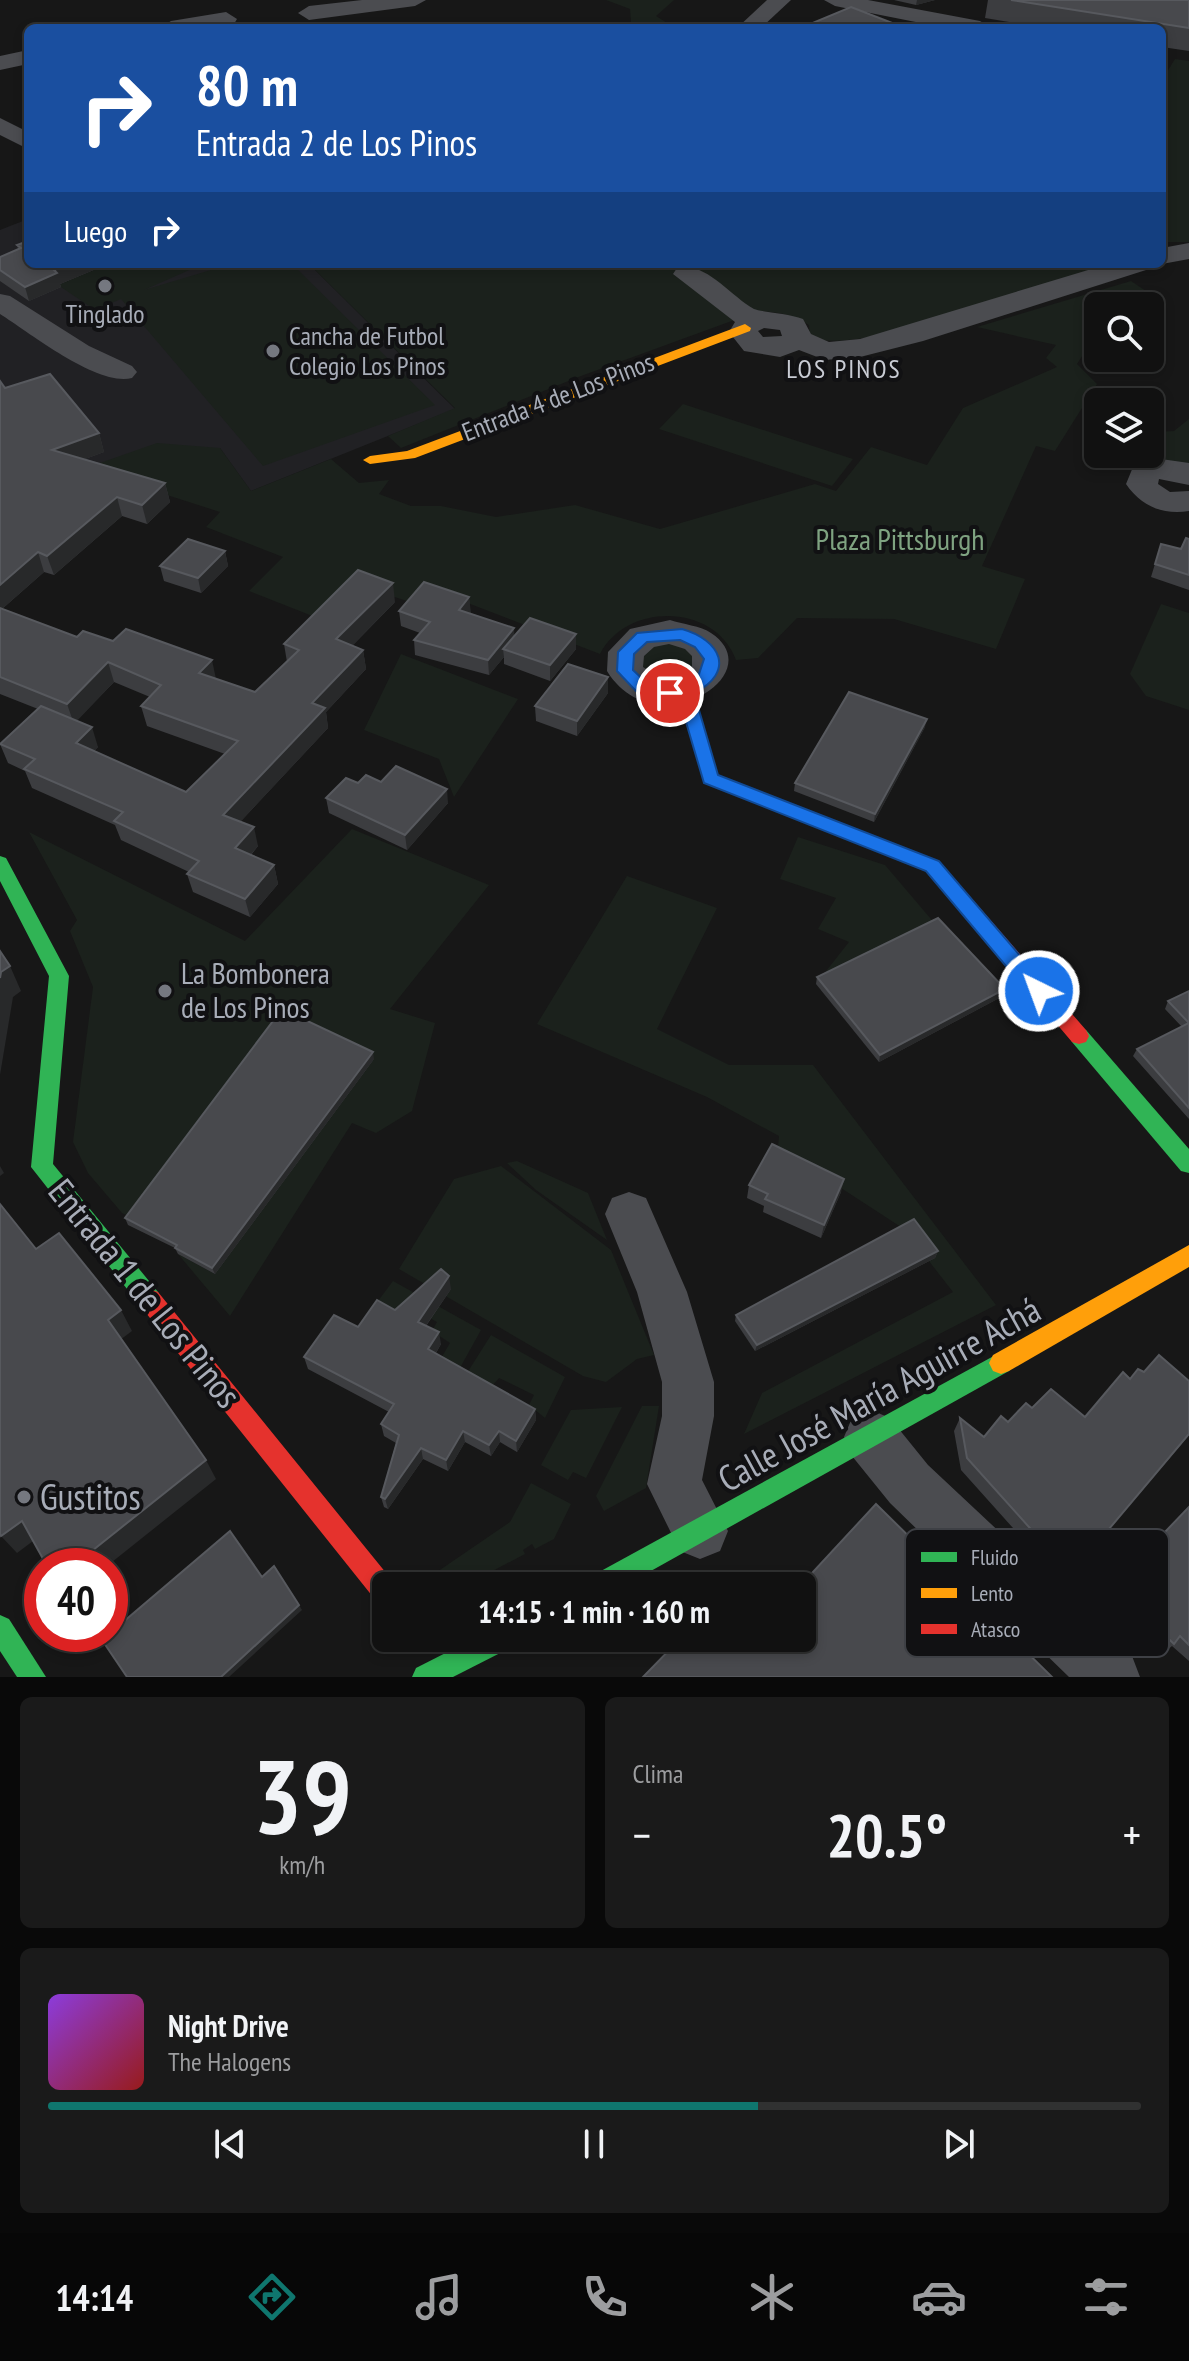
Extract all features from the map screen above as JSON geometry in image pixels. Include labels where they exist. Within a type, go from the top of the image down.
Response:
[{"type":"street","points":[[308,12],[415,0]]},
{"type":"street","points":[[753,24],[780,0]]},
{"type":"street","points":[[835,0],[957,24]]},
{"type":"street","points":[[195,24],[226,19]]},
{"type":"street","points":[[0,63],[24,58]]},
{"type":"street","points":[[0,125],[24,140]]},
{"type":"street","points":[[1166,255],[1189,251]]},
{"type":"street","points":[[687,274],[749,324],[748,342],[762,348],[788,347],[798,339],[825,351],[860,348],[913,335],[1123,268]]},
{"type":"street","points":[[0,302],[79,352],[122,372]]},
{"type":"street","name":"Entrada 4 de Los Pinos","points":[[370,460],[410,455],[749,324]]},
{"type":"street","points":[[1189,475],[1158,469],[1144,474],[1142,484],[1158,499],[1189,501]]},
{"type":"street","points":[[685,691],[710,779],[933,866],[1189,1164]]},
{"type":"street","name":"Entrada 1 de Los Pinos","points":[[0,863],[59,976],[42,1167],[372,1576]]},
{"type":"street","points":[[629,1214],[662,1292],[688,1382],[688,1416],[679,1446],[674,1484],[700,1531]]},
{"type":"street","name":"Calle José María Aguirre Achá","points":[[625,1572],[871,1437],[1189,1255]]},
{"type":"street","points":[[871,1437],[909,1484],[956,1529]]},
{"type":"street","points":[[0,1628],[33,1677]]},
{"type":"street","points":[[428,1666],[466,1652]]},
{"type":"street","points":[[1090,1657],[1111,1677]]},
{"type":"shaded area","points":[[24,221],[24,268],[313,268],[455,409],[251,491],[220,448],[0,498],[0,230]]},
{"type":"green space","points":[[606,0],[674,0],[656,16],[669,24],[631,22],[630,9]]},
{"type":"green space","points":[[1175,59],[1189,61],[1189,242],[1166,242],[1166,74]]},
{"type":"green space","name":"Cancha de Futbol Colegio Los Pinos","points":[[98,268],[194,268],[144,290],[218,268],[296,268],[435,405],[263,466],[121,299],[95,310],[58,285]]},
{"type":"green space","points":[[313,268],[1101,268],[959,315],[873,337],[837,341],[810,338],[809,325],[803,321],[785,314],[759,311],[581,376],[401,448],[388,436],[455,408]]},
{"type":"green space","name":"Plaza Pittsburgh","points":[[1131,281],[1148,292],[1094,292]]},
{"type":"green space","name":"Plaza Pittsburgh","points":[[1084,295],[1084,353],[1077,364],[1097,384],[1094,388],[1084,388],[1084,405],[1055,451],[1036,446],[982,566],[1025,579],[996,649],[894,619],[797,618],[758,658],[736,660],[725,641],[710,628],[691,619],[670,616],[649,618],[630,625],[613,637],[600,654],[426,587],[410,602],[355,584],[320,619],[249,591],[283,557],[206,527],[220,512],[139,486],[0,498],[157,443],[220,448],[251,491],[331,459],[359,483],[389,480],[379,494],[411,506],[441,506],[496,517],[575,505],[660,529],[815,484],[836,491],[871,447],[927,465],[963,408],[1057,367],[1046,358],[1056,345],[977,327]]},
{"type":"green space","points":[[683,404],[853,459],[832,486],[659,429]]},
{"type":"green space","points":[[1189,419],[1189,466],[1164,462],[1164,432],[1174,431]]},
{"type":"green space","points":[[1161,604],[1189,613],[1189,710],[1146,696],[1130,674]]},
{"type":"green space","points":[[678,642],[700,656],[679,684],[648,679],[638,658],[648,646]]},
{"type":"green space","points":[[401,654],[518,699],[454,797],[439,759],[364,730]]},
{"type":"green space","points":[[352,829],[489,885],[390,1009],[435,1023],[412,1111],[376,1133],[352,1123],[230,1316],[178,1254],[215,1274],[284,1017],[126,1215],[122,1213],[88,1173],[73,1142],[93,987],[70,931],[77,920],[29,832],[245,941]]},
{"type":"green space","points":[[798,837],[885,865],[936,925],[816,984],[849,942],[818,929],[836,898],[780,879]]},
{"type":"green space","points":[[627,876],[717,908],[657,1029],[729,1065],[813,1065],[996,1305],[744,1434],[762,1393],[953,1292],[904,1229],[778,1147],[779,1136],[707,1097],[537,1024]]},
{"type":"green space","points":[[517,1161],[588,1193],[607,1240],[536,1190],[507,1163]]},
{"type":"green space","points":[[501,1166],[611,1250],[654,1355],[637,1359],[606,1382],[583,1376],[399,1269],[454,1179]]},
{"type":"green space","points":[[393,1281],[481,1330],[446,1393],[440,1360],[450,1343],[432,1331],[437,1322],[404,1304],[396,1313],[375,1305]]},
{"type":"green space","points":[[491,1335],[565,1377],[545,1418],[529,1405],[534,1395],[499,1378],[492,1386],[467,1373]]},
{"type":"green space","points":[[642,1406],[659,1406],[646,1488],[604,1511],[596,1496]]},
{"type":"green space","points":[[622,1407],[586,1478],[573,1472],[568,1480],[541,1465],[571,1410]]},
{"type":"green space","points":[[531,1483],[571,1504],[554,1539],[535,1549],[532,1544],[523,1550],[525,1554],[491,1572],[437,1572],[510,1522]]},
{"type":"building","points":[[1011,0],[1189,0],[1189,28]]},
{"type":"building","points":[[851,7],[895,24],[820,24],[815,22]]},
{"type":"building","points":[[24,242],[24,268],[59,268],[54,270],[57,273],[25,287],[0,270],[0,257],[21,248],[17,245]]},
{"type":"building","points":[[50,374],[99,433],[52,450],[165,483],[142,505],[117,497],[47,556],[38,552],[0,585],[0,381],[5,388]]},
{"type":"building","points":[[1186,538],[1189,539],[1189,575],[1155,564],[1161,544],[1181,549]]},
{"type":"building","points":[[188,539],[225,551],[198,578],[160,566]]},
{"type":"building","points":[[358,570],[393,583],[336,639],[363,650],[312,703],[325,708],[223,815],[254,827],[235,848],[274,865],[245,899],[187,874],[199,861],[114,821],[123,812],[24,769],[35,759],[0,744],[41,706],[92,727],[76,743],[186,792],[238,741],[141,706],[161,685],[108,662],[67,704],[0,677],[0,608],[77,637],[83,631],[113,641],[126,629],[212,660],[199,673],[255,692],[299,650],[284,644]]},
{"type":"building","points":[[424,582],[469,597],[459,610],[514,628],[488,660],[414,640],[430,622],[399,611]]},
{"type":"building","points":[[530,618],[576,634],[550,665],[503,649]]},
{"type":"building","points":[[568,664],[608,677],[577,721],[535,706]]},
{"type":"building","points":[[849,692],[927,719],[875,814],[795,783]]},
{"type":"building","points":[[396,766],[447,789],[405,835],[326,798],[346,778],[358,783],[366,775],[381,782]]},
{"type":"building","points":[[938,918],[1005,989],[880,1055],[817,977]]},
{"type":"building","points":[[0,951],[10,966],[1,972],[0,978]]},
{"type":"building","points":[[1189,991],[1189,1023],[1168,1001]]},
{"type":"building","points":[[282,1009],[373,1052],[212,1268],[175,1248],[177,1245],[125,1218]]},
{"type":"building","points":[[1189,1023],[1189,1108],[1137,1049]]},
{"type":"building","points":[[772,1144],[844,1179],[824,1225],[765,1199],[768,1194],[749,1185]]},
{"type":"building","points":[[0,1204],[36,1249],[59,1233],[121,1310],[108,1320],[206,1460],[96,1548],[37,1548],[22,1521],[0,1534]]},
{"type":"building","points":[[914,1219],[938,1251],[757,1345],[736,1315]]},
{"type":"building","points":[[441,1269],[449,1276],[418,1322],[439,1332],[428,1349],[535,1409],[516,1441],[499,1431],[489,1445],[463,1431],[446,1460],[421,1448],[385,1499],[381,1497],[399,1435],[381,1424],[394,1404],[304,1357],[334,1315],[358,1327],[377,1300],[395,1310]]},
{"type":"building","points":[[1159,1355],[1189,1381],[1189,1434],[1109,1529],[1031,1529],[967,1458],[960,1418],[984,1437],[1001,1416],[1008,1422],[1026,1403],[1032,1408],[1051,1389],[1085,1417],[1123,1372],[1130,1379],[1138,1369],[1144,1372]]},
{"type":"building","points":[[876,1504],[905,1533],[905,1657],[1032,1657],[1052,1677],[643,1677],[667,1652],[816,1652],[816,1572],[813,1572]]},
{"type":"building","points":[[1189,1507],[1189,1645],[1180,1636],[1174,1644],[1169,1639],[1168,1529]]},
{"type":"building","points":[[230,1531],[262,1577],[274,1566],[299,1605],[221,1677],[127,1677],[110,1652],[128,1652],[128,1618]]},
{"type":"traffic: fast","points":[[0,863],[59,976],[42,1167],[150,1300]]},
{"type":"traffic: fast","points":[[1079,1036],[1189,1164]]},
{"type":"traffic: fast","points":[[624,1572],[1001,1363]]},
{"type":"traffic: fast","points":[[0,1628],[33,1677]]},
{"type":"traffic: fast","points":[[425,1677],[475,1652]]},
{"type":"traffic: slow","points":[[370,460],[410,455],[745,328]]},
{"type":"traffic: slow","points":[[1001,1363],[1189,1255]]},
{"type":"traffic: jam","points":[[685,691],[710,779],[933,866],[1079,1036]]},
{"type":"traffic: jam","points":[[150,1300],[372,1576]]},
{"type":"place","name":"Tinglado","points":[[105,286]]},
{"type":"place","name":"Cancha de Futbol Colegio Los Pinos","points":[[273,351]]},
{"type":"place","name":"La Bombonera de Los Pinos","points":[[165,991]]},
{"type":"place","name":"Gustitos","points":[[24,1497]]},
{"type":"district","name":"LOS PINOS","points":[[844,369]]},
{"type":"route","points":[[670,693],[642,687],[625,671],[623,662],[626,652],[643,637],[656,633],[682,634],[701,643],[712,658],[712,666],[704,681],[685,691],[710,779],[933,866],[1039,991]]}]
